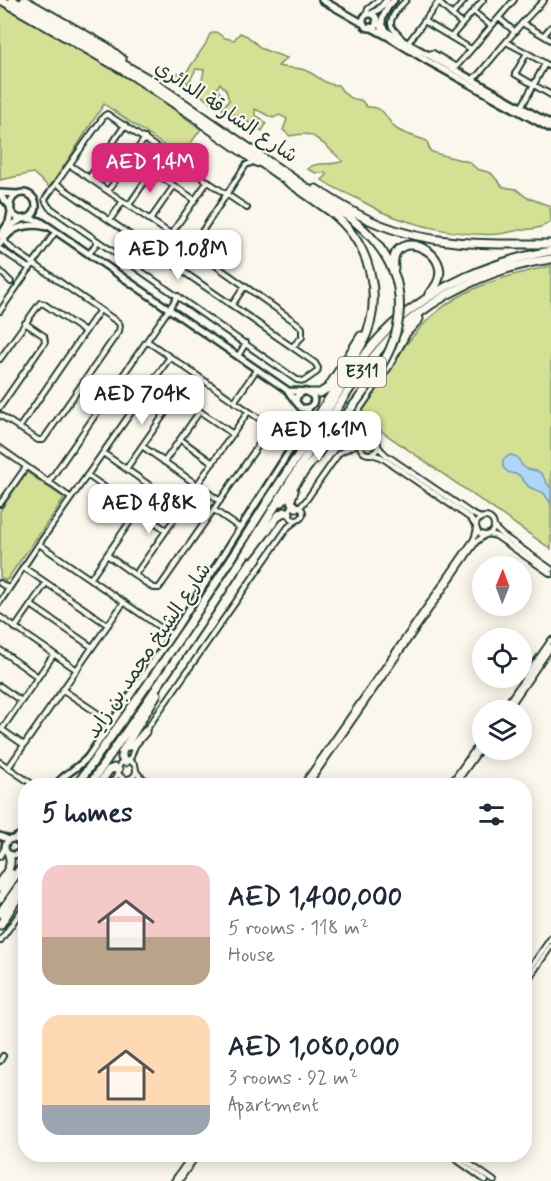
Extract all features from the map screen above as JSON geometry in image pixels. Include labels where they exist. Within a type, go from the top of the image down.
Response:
[{"type":"highway","name":"شارع الشارقة الدائري","points":[[1,0],[112,64],[176,105],[331,212],[350,230],[363,252],[373,285]]},
{"type":"highway","name":"شارع الشارقة الدائري","points":[[12,0],[159,85],[353,220],[366,231],[384,254],[396,279]]},
{"type":"highway","points":[[24,0],[107,47],[130,68]]},
{"type":"highway","points":[[279,169],[291,173],[345,208],[410,235],[460,243],[551,244]]},
{"type":"highway","points":[[255,538],[381,367],[392,345],[400,309],[394,257],[401,247],[410,244],[427,249],[438,263],[439,270],[438,282],[417,306]]},
{"type":"highway","name":"شارع الشيخ محمد بن زايد","points":[[82,778],[183,633],[283,477],[370,349],[392,326],[417,306],[447,287],[476,272],[518,258],[551,251]]},
{"type":"highway","name":"شارع الشيخ محمد بن زايد","points":[[94,778],[240,563],[342,401],[376,354],[414,317],[461,288],[502,270],[551,259]]},
{"type":"highway","points":[[306,393],[322,392],[328,388],[358,342],[368,318],[373,285]]},
{"type":"highway","points":[[283,477],[368,333],[374,306],[373,285]]},
{"type":"highway","points":[[369,436],[361,432],[356,425],[355,416],[358,408],[388,366],[410,327],[461,288]]},
{"type":"highway","points":[[296,507],[291,501],[291,496],[315,456]]},
{"type":"highway","points":[[240,563],[279,515],[284,512],[289,514]]},
{"type":"highway","points":[[126,762],[121,754],[170,668]]},
{"type":"highway","points":[[128,743],[130,747],[133,746],[144,732]]},
{"type":"highway","points":[[104,778],[109,770],[114,768],[118,771]]},
{"type":"highway","points":[[0,882],[11,860],[6,851]]},
{"type":"highway","points":[[0,888],[18,868]]},
{"type":"highway","points":[[0,898],[18,871]]},
{"type":"highway","points":[[0,913],[18,887]]},
{"type":"highway","points":[[0,927],[18,898]]},
{"type":"highway","points":[[0,927],[18,904]]},
{"type":"main road","points":[[322,0],[551,129]]},
{"type":"main road","points":[[328,0],[356,15],[374,16],[384,30],[551,124]]},
{"type":"main road","points":[[367,26],[363,20],[367,15],[394,0]]},
{"type":"main road","points":[[367,26],[374,26],[388,3]]},
{"type":"main road","points":[[388,3],[382,17],[382,24],[402,40]]},
{"type":"main road","points":[[0,194],[30,195],[42,217],[54,230]]},
{"type":"main road","points":[[0,194],[16,216],[40,221],[287,390],[297,404],[304,422]]},
{"type":"main road","points":[[2,240],[10,221],[14,198],[19,194]]},
{"type":"main road","points":[[2,240],[14,224],[33,213],[36,204]]},
{"type":"main road","points":[[2,240],[15,229],[36,225],[54,230]]},
{"type":"main road","points":[[62,778],[86,759],[111,724],[172,635],[301,433],[306,413],[314,401],[313,396],[287,390]]},
{"type":"main road","points":[[297,404],[297,396],[306,393]]},
{"type":"main road","points":[[297,404],[303,409],[309,408]]},
{"type":"main road","points":[[0,836],[18,842]]},
{"type":"main road","points":[[6,851],[6,842],[18,837]]},
{"type":"main road","points":[[0,841],[6,851],[14,856],[18,854]]},
{"type":"street","points":[[367,15],[368,9],[379,0]]},
{"type":"street","points":[[406,0],[391,21],[391,26],[402,40],[424,21],[439,1],[462,24]]},
{"type":"street","points":[[452,15],[465,0]]},
{"type":"street","points":[[451,37],[483,0]]},
{"type":"street","points":[[470,79],[478,75],[543,0]]},
{"type":"street","points":[[457,70],[471,49],[511,1]]},
{"type":"street","points":[[474,11],[492,26]]},
{"type":"street","points":[[499,18],[515,32]]},
{"type":"street","points":[[424,21],[471,49]]},
{"type":"street","points":[[522,23],[551,40]]},
{"type":"street","points":[[544,35],[551,27]]},
{"type":"street","points":[[506,42],[551,67]]},
{"type":"street","points":[[527,52],[515,74],[551,95]]},
{"type":"street","points":[[520,108],[545,64]]},
{"type":"street","points":[[478,75],[479,84]]},
{"type":"street","points":[[176,105],[246,157],[282,178]]},
{"type":"street","points":[[57,184],[316,364],[316,374],[307,379],[295,378],[47,205],[45,199],[105,115],[110,115],[247,208]]},
{"type":"street","points":[[89,178],[125,125]]},
{"type":"street","points":[[108,191],[145,138]]},
{"type":"street","points":[[132,157],[195,200]]},
{"type":"street","points":[[191,248],[246,165],[246,157]]},
{"type":"street","points":[[246,165],[254,162]]},
{"type":"street","points":[[70,165],[301,326],[302,337],[292,347]]},
{"type":"street","points":[[129,205],[152,171]]},
{"type":"street","points":[[171,234],[208,181]]},
{"type":"street","points":[[150,220],[174,186]]},
{"type":"street","points":[[110,220],[123,201]]},
{"type":"street","points":[[0,311],[54,230]]},
{"type":"street","points":[[0,415],[38,440],[43,440],[120,329],[118,322],[2,240]]},
{"type":"street","points":[[89,254],[98,241]]},
{"type":"street","points":[[171,262],[184,243]]},
{"type":"street","points":[[0,249],[28,267]]},
{"type":"street","points":[[0,271],[11,282]]},
{"type":"street","points":[[232,305],[245,286]]},
{"type":"street","points":[[48,483],[178,296]]},
{"type":"street","points":[[0,359],[39,304],[42,303],[85,333]]},
{"type":"street","points":[[19,428],[100,310]]},
{"type":"street","points":[[0,406],[45,342],[44,336],[25,324]]},
{"type":"street","points":[[107,555],[154,588],[159,588],[268,431],[267,424],[147,341]]},
{"type":"street","points":[[238,356],[246,343]]},
{"type":"street","points":[[0,602],[171,357]]},
{"type":"street","points":[[234,402],[257,369]]},
{"type":"street","points":[[154,380],[233,434]]},
{"type":"street","points":[[83,383],[106,400]]},
{"type":"street","points":[[111,393],[134,409]]},
{"type":"street","points":[[126,469],[177,396]]},
{"type":"street","points":[[164,462],[200,411]]},
{"type":"street","points":[[197,485],[248,412]]},
{"type":"street","points":[[131,778],[135,775],[134,748],[144,732],[288,527],[291,508],[302,505],[339,453],[364,437],[374,438],[386,455],[472,514],[482,518]]},
{"type":"street","points":[[180,440],[213,463]]},
{"type":"street","points":[[361,441],[362,451]]},
{"type":"street","points":[[371,454],[377,449],[377,444]]},
{"type":"street","points":[[142,446],[220,501]]},
{"type":"street","points":[[348,448],[381,457],[472,520],[480,533],[496,536],[551,574]]},
{"type":"street","points":[[1,451],[71,498]]},
{"type":"street","points":[[103,453],[204,523]]},
{"type":"street","points":[[0,504],[26,467]]},
{"type":"street","points":[[87,476],[166,530]]},
{"type":"street","points":[[288,527],[300,518],[307,499]]},
{"type":"street","points":[[296,507],[301,508],[303,512]]},
{"type":"street","points":[[135,575],[182,508]]},
{"type":"street","points":[[91,579],[138,510]]},
{"type":"street","points":[[214,510],[241,529]]},
{"type":"street","points":[[289,514],[292,519],[297,520]]},
{"type":"street","points":[[308,778],[474,539],[477,521],[487,517],[491,519],[494,527],[502,535],[551,569]]},
{"type":"street","points":[[418,622],[476,542],[491,532],[494,527]]},
{"type":"street","points":[[39,544],[172,635]]},
{"type":"street","points":[[24,567],[108,626]]},
{"type":"street","points":[[0,583],[9,589]]},
{"type":"street","points":[[15,628],[46,583]]},
{"type":"street","points":[[8,768],[124,602]]},
{"type":"street","points":[[31,605],[92,647]]},
{"type":"street","points":[[0,617],[76,670]]},
{"type":"street","points":[[510,700],[551,640]]},
{"type":"street","points":[[515,700],[551,647]]},
{"type":"street","points":[[0,650],[38,677]]},
{"type":"street","points":[[24,745],[1,729],[54,654]]},
{"type":"street","points":[[0,686],[21,701]]},
{"type":"street","points":[[63,690],[111,724]]},
{"type":"street","points":[[115,778],[119,766],[126,762],[133,753]]},
{"type":"street","points":[[455,778],[472,754]]},
{"type":"street","points":[[312,778],[326,755]]},
{"type":"street","points":[[460,778],[472,760]]},
{"type":"street","points":[[0,762],[22,778]]},
{"type":"street","points":[[126,762],[132,763],[143,778]]},
{"type":"street","points":[[118,771],[123,778]]},
{"type":"street","points":[[0,856],[6,851]]},
{"type":"street","points":[[0,941],[18,915]]},
{"type":"street","points":[[532,966],[551,938]]},
{"type":"street","points":[[532,974],[551,946]]},
{"type":"street","points":[[0,1061],[3,1056]]},
{"type":"street","points":[[174,1181],[187,1162]]},
{"type":"street","points":[[179,1181],[192,1162]]},
{"type":"street","points":[[460,1162],[486,1181]]},
{"type":"street","points":[[467,1162],[494,1181]]},
{"type":"green space","points":[[0,4],[111,67],[201,129],[181,157],[104,104],[50,188],[33,173],[0,180]]},
{"type":"green space","points":[[216,32],[225,38],[234,40],[240,33],[247,36],[262,49],[287,58],[278,66],[303,69],[325,82],[338,85],[353,99],[361,100],[367,107],[374,107],[383,112],[398,130],[427,141],[430,151],[469,162],[477,169],[491,173],[503,187],[516,189],[526,197],[550,206],[551,221],[537,228],[499,234],[455,232],[395,217],[331,186],[322,180],[327,175],[325,173],[316,173],[307,169],[311,166],[343,161],[319,140],[308,134],[290,136],[283,130],[287,119],[280,115],[273,118],[255,109],[255,115],[266,124],[262,131],[222,109],[229,100],[226,90],[220,83],[217,89],[222,95],[211,104],[195,90],[202,81],[204,70],[196,69],[188,84],[185,78],[174,79],[171,74],[186,73],[210,34]]},
{"type":"green space","points":[[551,266],[551,549],[361,417],[360,409],[409,342],[440,310],[469,291],[485,284]]},
{"type":"green space","points":[[366,437],[372,437],[376,444],[372,451],[366,451],[362,447],[362,441]]},
{"type":"green space","points":[[26,473],[64,499],[6,581],[0,577],[0,511]]},
{"type":"water","points":[[510,455],[517,458],[526,468],[541,473],[551,488],[551,504],[544,493],[529,487],[519,475],[509,473],[503,467],[503,460]]}]
